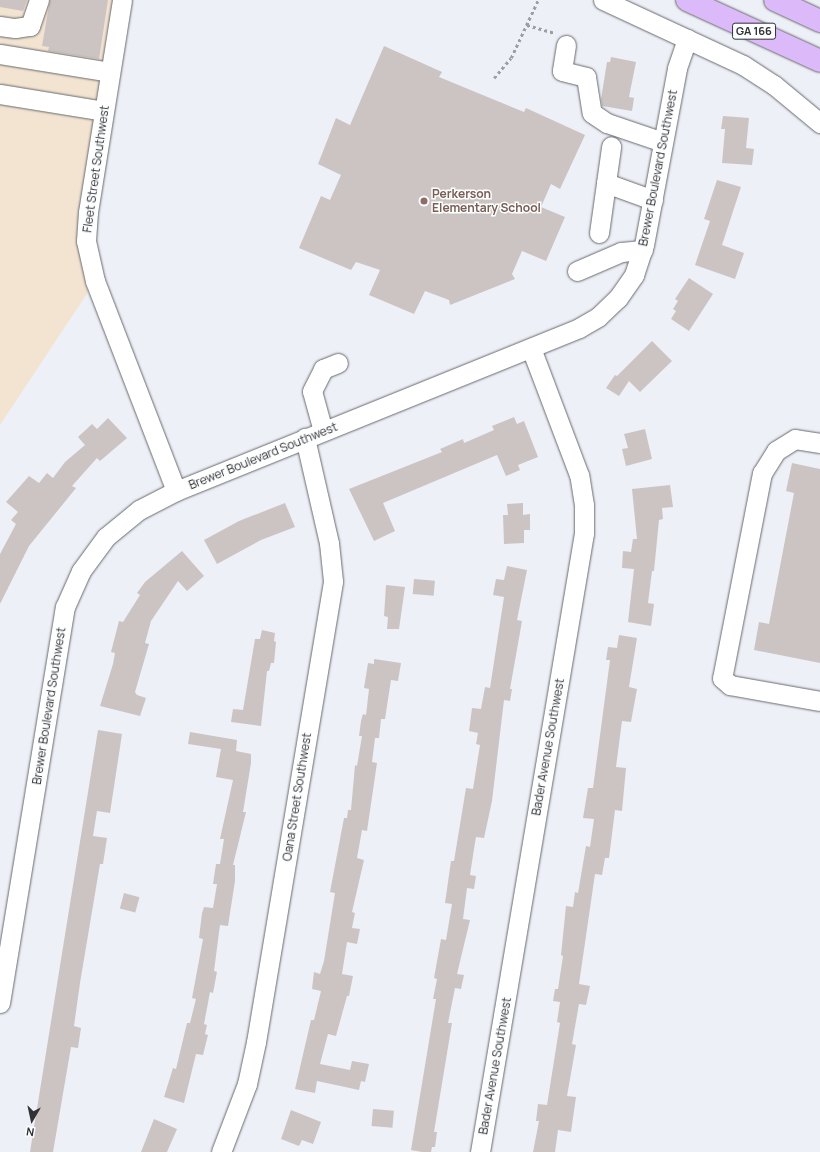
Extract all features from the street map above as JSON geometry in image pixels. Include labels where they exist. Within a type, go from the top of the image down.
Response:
[{"type":"highway","name":"GA 166","points":[[687,0],[820,61]]},
{"type":"highway","points":[[775,0],[820,21]]},
{"type":"street","points":[[0,26],[15,28],[30,26],[39,0]]},
{"type":"street","name":"Fleet Street Southwest","points":[[122,0],[88,212],[86,241],[95,281],[176,492]]},
{"type":"street","points":[[603,0],[743,65],[774,85],[820,124]]},
{"type":"street","name":"Brewer Boulevard Southwest","points":[[0,1003],[65,607],[80,571],[106,537],[138,510],[176,492],[305,438],[579,328],[598,317],[618,298],[634,275],[643,250],[676,68],[687,39]]},
{"type":"street","points":[[566,45],[562,71],[586,77],[592,113],[607,123],[663,142]]},
{"type":"street","points":[[0,54],[110,72]]},
{"type":"street","points":[[0,94],[104,111]]},
{"type":"street","points":[[598,233],[611,146]]},
{"type":"street","points":[[606,183],[653,200]]},
{"type":"street","points":[[577,271],[621,252],[643,250]]},
{"type":"street","name":"Bader Avenue Southwest","points":[[480,1152],[584,533],[584,505],[579,475],[531,348]]},
{"type":"street","points":[[323,431],[312,391],[323,369],[338,363]]},
{"type":"street","name":"Oana Street Southwest","points":[[221,1152],[247,1084],[256,1042],[333,581],[329,543],[305,438]]},
{"type":"street","points":[[820,443],[795,439],[776,451],[762,473],[722,678],[730,685],[820,701]]},
{"type":"path","points":[[494,78],[510,58],[538,0]]},
{"type":"path","points":[[527,25],[552,31],[566,45]]},
{"type":"shaded area","points":[[0,0],[121,0],[93,180],[96,280],[0,425]]},
{"type":"building","points":[[0,0],[27,0],[23,11],[0,7]]},
{"type":"building","points":[[50,0],[108,0],[99,59],[48,51],[49,47],[42,46]]},
{"type":"building","points":[[384,46],[442,72],[439,77],[524,112],[526,108],[585,135],[560,189],[551,184],[541,207],[565,217],[546,261],[522,251],[512,274],[515,279],[450,305],[449,300],[425,291],[414,314],[369,295],[380,270],[356,262],[351,270],[299,248],[321,196],[330,200],[341,175],[318,164],[336,118],[350,125]]},
{"type":"building","points":[[611,57],[636,62],[629,97],[634,98],[632,111],[602,106],[601,99],[607,62],[610,62]]},
{"type":"building","points":[[723,116],[749,118],[746,148],[754,149],[752,165],[722,163],[725,129],[721,129]]},
{"type":"building","points":[[717,180],[741,187],[722,245],[744,253],[735,279],[695,265],[710,221],[704,219]]},
{"type":"building","points":[[689,278],[713,294],[689,331],[671,319],[676,311],[673,309],[678,301],[675,299]]},
{"type":"building","points":[[652,341],[672,361],[640,392],[629,381],[619,396],[606,388],[615,375],[617,376]]},
{"type":"building","points":[[514,417],[517,424],[524,421],[538,457],[518,465],[520,470],[506,476],[497,455],[383,503],[395,531],[374,541],[349,489],[442,452],[440,449],[463,439],[464,443],[494,430],[492,426]]},
{"type":"building","points":[[108,418],[127,438],[100,461],[97,458],[72,486],[76,488],[29,546],[0,604],[0,554],[16,524],[11,520],[18,512],[6,502],[29,476],[39,483],[47,473],[53,478],[65,462],[85,445],[78,437],[92,424],[97,429]]},
{"type":"building","points":[[645,429],[652,459],[626,466],[622,449],[628,448],[624,434]]},
{"type":"building","points":[[792,463],[820,469],[820,663],[754,650],[759,622],[769,624],[794,493],[786,491]]},
{"type":"building","points":[[670,485],[673,507],[662,508],[663,519],[659,520],[654,571],[652,571],[648,603],[654,604],[651,626],[628,622],[634,569],[622,568],[623,551],[631,552],[633,539],[637,539],[632,489]]},
{"type":"building","points":[[285,503],[295,527],[261,540],[217,564],[204,540],[239,521]]},
{"type":"building","points":[[523,503],[523,515],[530,514],[530,530],[524,530],[524,543],[504,544],[503,515],[508,515],[507,504]]},
{"type":"building","points":[[182,551],[204,576],[187,591],[178,581],[151,621],[145,643],[149,644],[135,692],[137,695],[146,698],[140,716],[100,706],[113,664],[115,653],[111,652],[119,621],[123,622],[140,595],[137,593],[145,582]]},
{"type":"building","points":[[507,566],[527,570],[517,620],[522,621],[510,689],[512,689],[510,701],[504,700],[492,801],[484,838],[476,837],[470,875],[476,876],[474,889],[467,888],[463,919],[470,920],[457,974],[464,975],[461,989],[455,988],[448,1023],[452,1023],[434,1132],[437,1132],[435,1147],[432,1147],[431,1152],[422,1152],[411,1150],[436,999],[433,999],[437,979],[434,978],[441,939],[446,940],[452,904],[445,903],[451,861],[454,861],[466,788],[473,789],[480,745],[476,744],[478,733],[469,731],[472,708],[481,709],[485,687],[490,688],[504,597],[493,595],[496,579],[504,580]]},
{"type":"building","points":[[414,579],[435,581],[434,596],[413,594]]},
{"type":"building","points":[[386,585],[405,587],[399,629],[387,629],[388,617],[384,616]]},
{"type":"building","points":[[262,630],[275,633],[274,641],[276,642],[274,663],[271,663],[269,671],[267,671],[261,726],[231,722],[233,709],[243,710],[255,639],[260,639]]},
{"type":"building","points":[[619,635],[637,638],[629,687],[637,689],[631,722],[622,721],[616,767],[626,768],[622,811],[615,810],[609,858],[605,858],[602,875],[595,874],[579,984],[590,986],[586,1005],[579,1004],[572,1044],[576,1045],[567,1096],[576,1097],[571,1132],[558,1130],[555,1152],[533,1152],[539,1121],[536,1121],[538,1104],[547,1105],[560,1023],[557,1022],[560,1002],[553,1001],[555,989],[558,989],[563,956],[561,955],[566,906],[573,907],[575,892],[578,893],[586,846],[590,847],[594,819],[583,818],[588,788],[593,788],[610,660],[606,660],[608,647],[617,648]]},
{"type":"building","points":[[374,659],[401,663],[398,681],[391,680],[385,719],[381,719],[379,738],[375,738],[372,762],[377,763],[367,831],[362,830],[357,858],[364,860],[352,912],[355,913],[352,928],[360,929],[357,944],[347,942],[342,974],[353,976],[349,996],[347,996],[336,1036],[328,1034],[320,1064],[350,1070],[352,1061],[369,1064],[365,1082],[361,1081],[359,1090],[317,1081],[315,1093],[295,1089],[311,1020],[314,1020],[321,991],[312,989],[314,972],[320,974],[324,961],[335,893],[330,892],[344,818],[347,818],[348,810],[351,810],[355,765],[357,766],[362,736],[359,736],[361,721],[363,714],[366,715],[369,689],[364,688],[368,663],[374,664]]},
{"type":"building","points":[[98,730],[122,734],[110,813],[97,811],[93,836],[107,838],[103,864],[100,864],[74,1026],[81,1028],[78,1048],[71,1047],[53,1152],[30,1152]]},
{"type":"building","points":[[190,732],[237,740],[236,751],[251,754],[251,763],[243,812],[246,812],[233,865],[235,865],[235,881],[228,926],[220,925],[214,971],[217,972],[213,993],[210,992],[204,1024],[207,1025],[205,1034],[208,1035],[203,1055],[196,1054],[184,1103],[164,1097],[173,1068],[176,1069],[187,1023],[190,1023],[196,999],[192,998],[203,939],[199,938],[202,913],[204,907],[213,908],[217,884],[213,884],[216,864],[220,864],[224,839],[220,839],[233,780],[216,777],[221,749],[188,744]]},
{"type":"building","points":[[124,893],[139,897],[135,913],[120,908]]},
{"type":"building","points":[[373,1109],[394,1111],[392,1128],[372,1126]]},
{"type":"building","points":[[291,1110],[321,1122],[313,1144],[302,1140],[299,1146],[281,1139]]},
{"type":"building","points":[[154,1119],[177,1129],[167,1152],[141,1152]]},
{"type":"place","name":"Perkerson Elementary School","points":[[424,201]]}]
